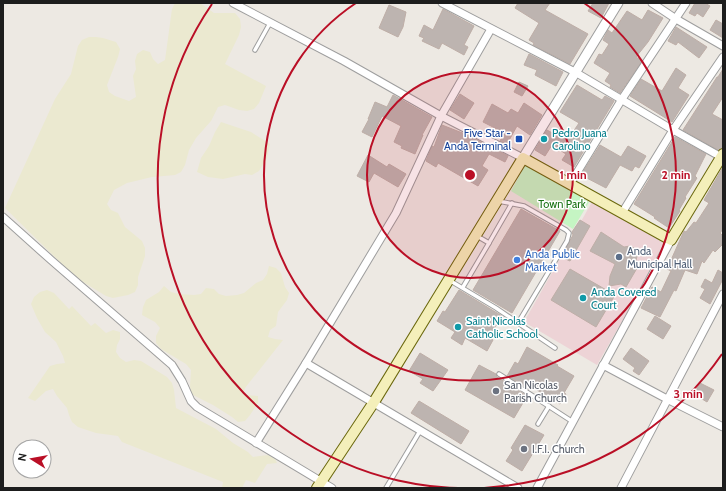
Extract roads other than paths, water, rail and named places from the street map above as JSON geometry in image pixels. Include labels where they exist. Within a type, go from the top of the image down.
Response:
[{"type":"main road","points":[[319,485],[374,402],[523,158],[671,240],[722,156]]},
{"type":"street","points":[[233,3],[344,61],[441,116],[523,158],[618,3]]},
{"type":"street","points":[[442,3],[575,72],[673,130],[722,156]]},
{"type":"street","points":[[652,3],[676,19],[723,46]]},
{"type":"street","points":[[570,184],[622,100],[686,3]]},
{"type":"street","points":[[256,443],[396,213],[441,116],[491,29]]},
{"type":"street","points":[[622,213],[673,130],[723,57]]},
{"type":"street","points":[[3,217],[172,365],[182,381],[188,396],[197,407],[256,443],[319,485],[332,488]]},
{"type":"street","points":[[537,488],[671,240]]},
{"type":"street","points":[[620,488],[723,294]]},
{"type":"street","points":[[306,363],[518,488]]},
{"type":"street","points":[[603,365],[723,427]]},
{"type":"lane","points":[[255,50],[271,22]]},
{"type":"lane","points":[[497,201],[524,206],[566,230],[569,235],[568,242],[518,323]]},
{"type":"lane","points":[[463,287],[512,203]]},
{"type":"lane","points":[[476,236],[489,243]]},
{"type":"lane","points":[[449,280],[463,287],[554,348]]},
{"type":"lane","points":[[499,374],[573,422]]},
{"type":"lane","points":[[538,424],[549,406]]},
{"type":"lane","points":[[386,488],[420,431]]},
{"type":"place","name":"Five Star - Anda Terminal","points":[[519,139]]},
{"type":"place","name":"Pedro Juana Carolino","points":[[544,139]]},
{"type":"place","name":"Anda Municipal Hall","points":[[619,257]]},
{"type":"place","name":"Anda Public Market","points":[[517,260]]},
{"type":"place","name":"Anda Covered Court","points":[[583,298]]},
{"type":"place","name":"Saint Nicolas Catholic School","points":[[458,327]]},
{"type":"place","name":"San Nicolas Parish Church","points":[[496,391]]},
{"type":"place","name":"I.F.I. Church","points":[[524,449]]},
{"type":"park label","name":"Town Park","points":[[562,204]]}]
